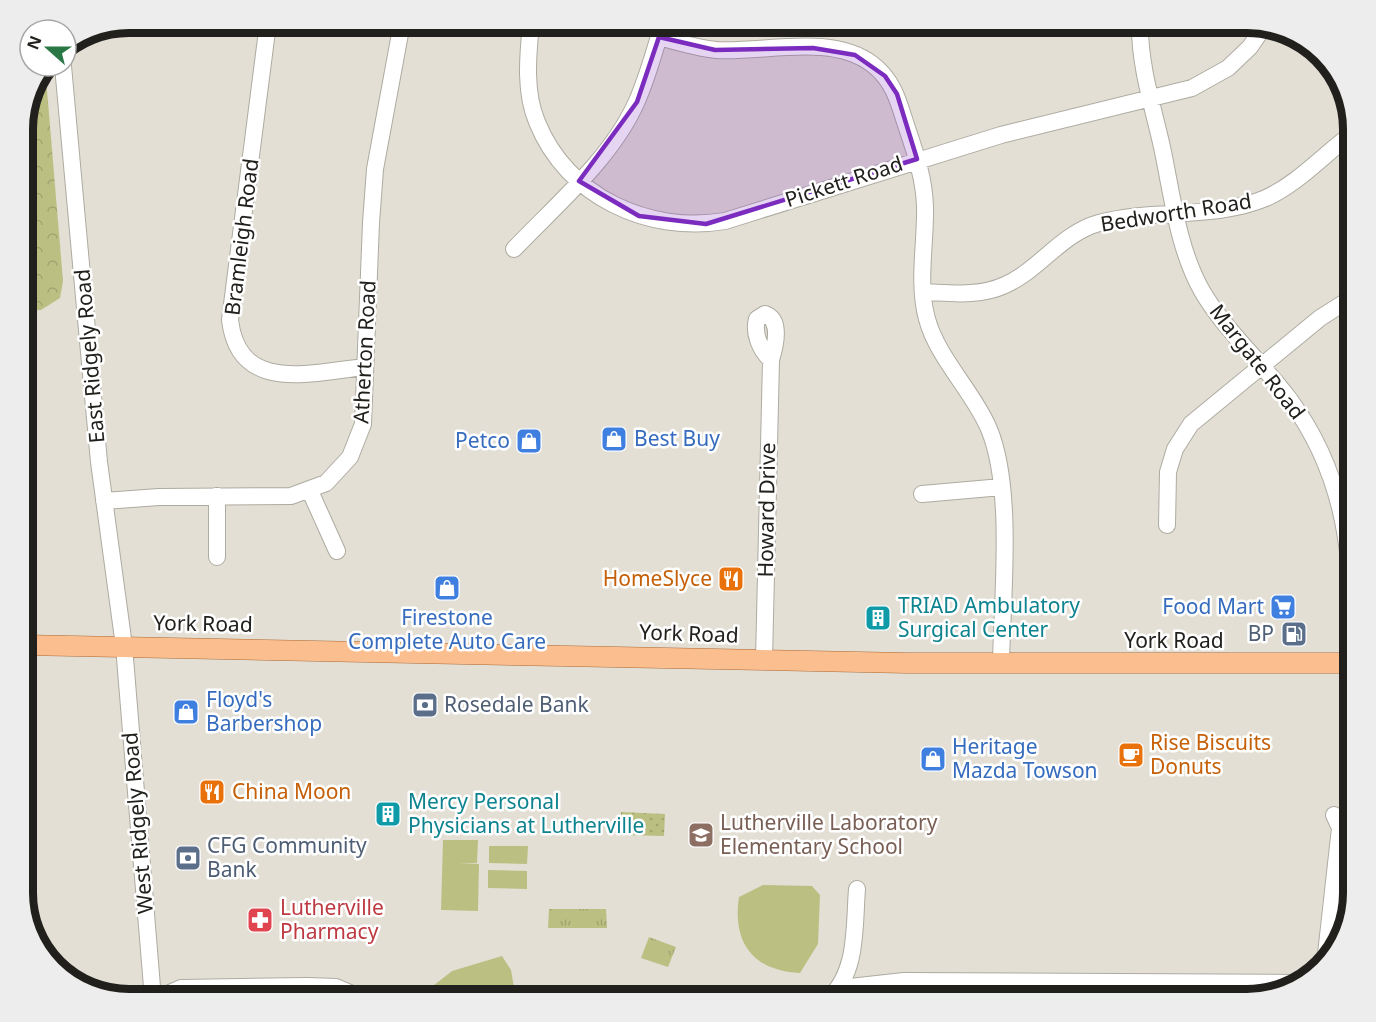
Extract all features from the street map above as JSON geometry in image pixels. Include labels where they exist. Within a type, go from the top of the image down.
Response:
[{"type":"main road","name":"York Road","points":[[33,645],[1001,664],[1343,663]]},
{"type":"street","name":"Bramleigh Road","points":[[267,33],[230,320],[232,338],[238,351],[247,362],[273,374],[365,367]]},
{"type":"street","name":"Atherton Road","points":[[104,501],[217,496],[271,497],[310,490],[339,472],[359,440],[363,424],[370,223],[375,169],[400,33]]},
{"type":"street","name":"Pickett Road","points":[[530,33],[527,62],[536,122],[560,161],[579,181],[598,196],[639,216],[686,225],[725,220],[917,159],[1066,118],[1192,88],[1218,76],[1239,58],[1258,34]]},
{"type":"street","points":[[514,249],[608,147],[637,102],[660,33]]},
{"type":"street","points":[[669,33],[715,50],[813,48],[855,55],[885,76],[897,94],[917,159],[925,207],[924,292],[931,331],[988,427],[998,457],[1002,487],[1001,664]]},
{"type":"street","name":"Margate Road","points":[[1141,33],[1151,98],[1177,213],[1188,255],[1200,287],[1217,315],[1290,400],[1343,485]]},
{"type":"street","name":"East Ridgely Road","points":[[64,78],[104,501],[124,646]]},
{"type":"street","name":"Bedworth Road","points":[[924,292],[975,293],[991,290],[1021,276],[1085,229],[1118,219],[1237,207],[1267,198],[1292,183],[1343,141]]},
{"type":"street","points":[[1167,525],[1168,472],[1182,437],[1200,415],[1320,318],[1343,303]]},
{"type":"street","name":"Howard Drive","points":[[764,660],[771,360]]},
{"type":"street","points":[[922,494],[1002,487]]},
{"type":"street","points":[[310,490],[337,551]]},
{"type":"street","points":[[216,557],[217,496]]},
{"type":"street","name":"West Ridgely Road","points":[[124,646],[154,989]]},
{"type":"street","points":[[1327,946],[1340,828],[1334,816]]},
{"type":"street","points":[[836,989],[851,956],[857,889]]},
{"type":"street","points":[[861,989],[904,981],[1280,983]]},
{"type":"street","points":[[179,989],[306,986],[341,989]]},
{"type":"highlighted area","points":[[659,37],[715,50],[813,48],[855,55],[885,76],[897,94],[917,159],[706,224],[639,216],[579,181],[637,102]]},
{"type":"green space","points":[[46,80],[63,281],[60,298],[41,310],[33,310],[33,122],[36,104]]},
{"type":"green space","points":[[621,812],[665,814],[664,836],[621,835]]},
{"type":"green space","points":[[443,840],[478,840],[477,863],[459,863],[479,864],[478,911],[441,910]]},
{"type":"green space","points":[[489,846],[528,846],[527,864],[489,863]]},
{"type":"green space","points":[[488,870],[527,871],[527,889],[488,888]]},
{"type":"green space","points":[[763,885],[812,886],[820,895],[818,944],[800,973],[770,967],[749,951],[743,940],[739,928],[739,897]]},
{"type":"green space","points":[[549,909],[606,909],[607,928],[548,928]]},
{"type":"green space","points":[[649,937],[676,947],[668,967],[641,958]]},
{"type":"green space","points":[[502,956],[511,970],[514,989],[429,989],[452,971]]},
{"type":"green space","points":[[607,986],[608,989],[592,989]]},
{"type":"place","name":"Best Buy","points":[[614,439]]},
{"type":"place","name":"Petco","points":[[529,441]]},
{"type":"place","name":"HomeSlyce","points":[[731,579]]},
{"type":"place","name":"Firestone Complete Auto Care","points":[[447,588]]},
{"type":"place","name":"Food Mart","points":[[1283,607]]},
{"type":"place","name":"TRIAD Ambulatory Surgical Center","points":[[878,618]]},
{"type":"place","name":"BP","points":[[1294,634]]},
{"type":"place","name":"Rosedale Bank","points":[[425,705]]},
{"type":"place","name":"Floyd's Barbershop","points":[[186,712]]},
{"type":"place","name":"Rise Biscuits Donuts","points":[[1131,755]]},
{"type":"place","name":"Heritage Mazda Towson","points":[[933,759]]},
{"type":"place","name":"China Moon","points":[[212,792]]},
{"type":"place","name":"Mercy Personal Physicians at Lutherville","points":[[388,814]]},
{"type":"place","name":"Lutherville Laboratory Elementary School","points":[[701,835]]},
{"type":"place","name":"CFG Community Bank","points":[[188,858]]},
{"type":"place","name":"Lutherville Pharmacy","points":[[260,920]]}]
